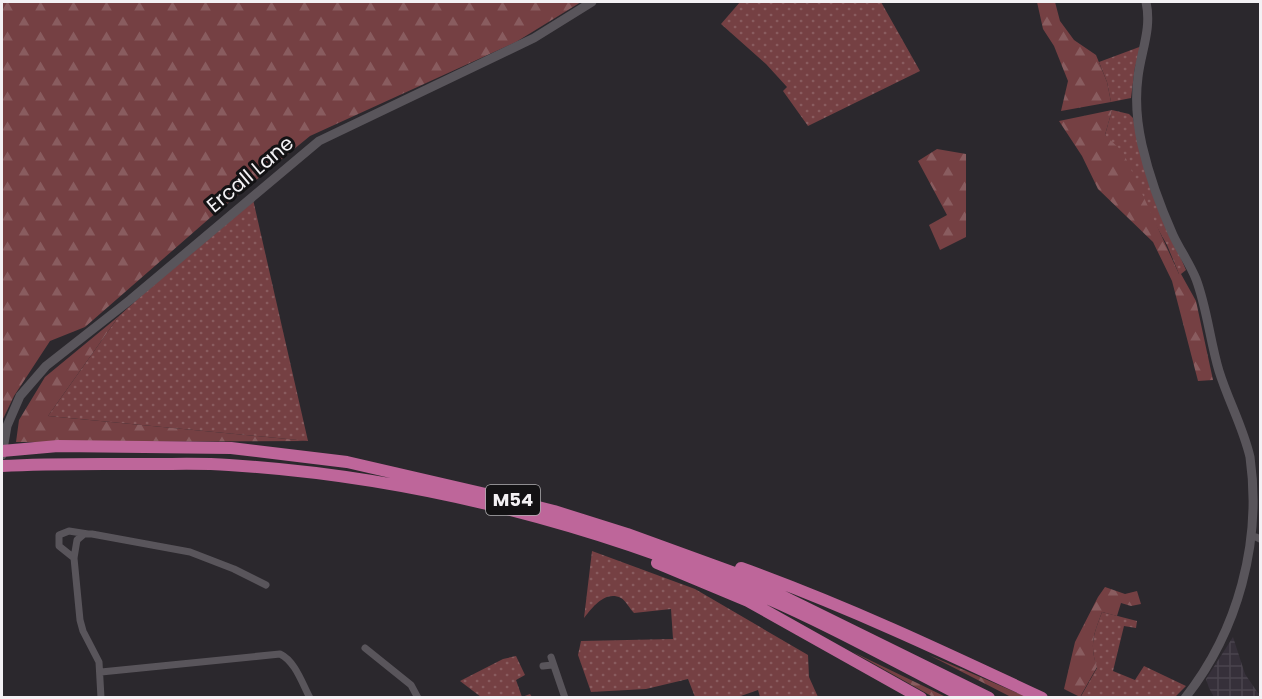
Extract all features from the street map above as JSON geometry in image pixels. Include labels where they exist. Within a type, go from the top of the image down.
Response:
[{"type":"highway","name":"M54","points":[[2,453],[58,446],[231,448],[347,462],[454,486],[554,511],[676,551],[766,587],[989,698]]},
{"type":"highway","name":"M54","points":[[2,466],[56,463],[228,465],[346,477],[450,496],[529,515],[628,545],[749,590],[966,698]]},
{"type":"highway","name":"M54","points":[[529,515],[640,556],[748,601],[921,698]]},
{"type":"highway","name":"M54","points":[[676,551],[728,563],[810,593],[1042,698]]},
{"type":"street","name":"Ercall Lane","points":[[2,453],[8,426],[20,396],[46,366],[130,300],[319,141],[534,38],[592,2]]},
{"type":"street","points":[[1146,2],[1148,34],[1138,76],[1137,92],[1137,117],[1142,145],[1153,185],[1173,235],[1196,279],[1219,371],[1251,457],[1257,503],[1258,538],[1243,597],[1223,642],[1185,698]]},
{"type":"street","points":[[74,558],[59,546],[59,535],[69,531],[190,552],[234,569],[266,585]]},
{"type":"street","points":[[88,534],[84,534],[77,540],[74,558],[80,620],[86,638],[96,654],[100,672],[101,698]]},
{"type":"street","points":[[365,648],[411,685],[418,698]]},
{"type":"street","points":[[100,672],[280,654],[286,656],[310,698]]},
{"type":"street","points":[[551,657],[565,698]]},
{"type":"street","points":[[543,666],[552,665]]},
{"type":"shaded area","points":[[1233,637],[1245,674],[1260,697],[1214,697],[1209,688],[1206,679]]},
{"type":"green space","points":[[2,2],[581,2],[516,42],[310,136],[211,217],[85,327],[50,341],[14,396],[2,421]]},
{"type":"green space","points":[[740,2],[881,2],[920,71],[808,126],[783,91],[787,87],[766,64],[721,24]]},
{"type":"green space","points":[[1037,2],[1055,2],[1060,21],[1074,40],[1096,55],[1107,82],[1111,102],[1061,111],[1068,81],[1054,46],[1043,29]]},
{"type":"green space","points":[[1142,46],[1135,67],[1131,98],[1111,102],[1107,82],[1099,62]]},
{"type":"green space","points":[[1112,110],[1129,114],[1133,118],[1153,194],[1186,270],[1181,274],[1105,135]]},
{"type":"green space","points":[[1112,110],[1105,135],[1123,152],[1179,274],[1196,301],[1213,380],[1198,381],[1172,281],[1153,242],[1098,189],[1082,156],[1059,121]]},
{"type":"green space","points":[[937,149],[966,154],[966,237],[940,250],[929,225],[947,215],[918,161]]},
{"type":"green space","points":[[252,195],[308,441],[48,416],[119,316]]},
{"type":"green space","points":[[119,316],[48,416],[308,441],[16,442],[19,420],[45,377]]},
{"type":"green space","points":[[592,551],[695,589],[808,655],[809,677],[818,697],[760,697],[758,690],[738,697],[695,697],[688,679],[646,689],[591,692],[578,655],[581,641],[673,639],[671,609],[634,613],[621,598],[610,596],[600,601],[584,618]]},
{"type":"green space","points":[[1105,587],[1125,594],[1137,591],[1141,604],[1131,606],[1121,603],[1117,616],[1102,612],[1093,639],[1093,652],[1097,667],[1080,697],[1064,689],[1075,642]]},
{"type":"green space","points":[[1102,612],[1137,621],[1136,628],[1124,626],[1113,671],[1135,680],[1144,666],[1186,686],[1175,697],[1080,698],[1097,668],[1093,652],[1094,639]]},
{"type":"green space","points":[[853,652],[946,697],[933,697]]},
{"type":"green space","points":[[929,655],[1027,697],[1011,697]]},
{"type":"green space","points":[[516,656],[525,675],[516,680],[522,697],[481,697],[460,681],[503,659]]}]
